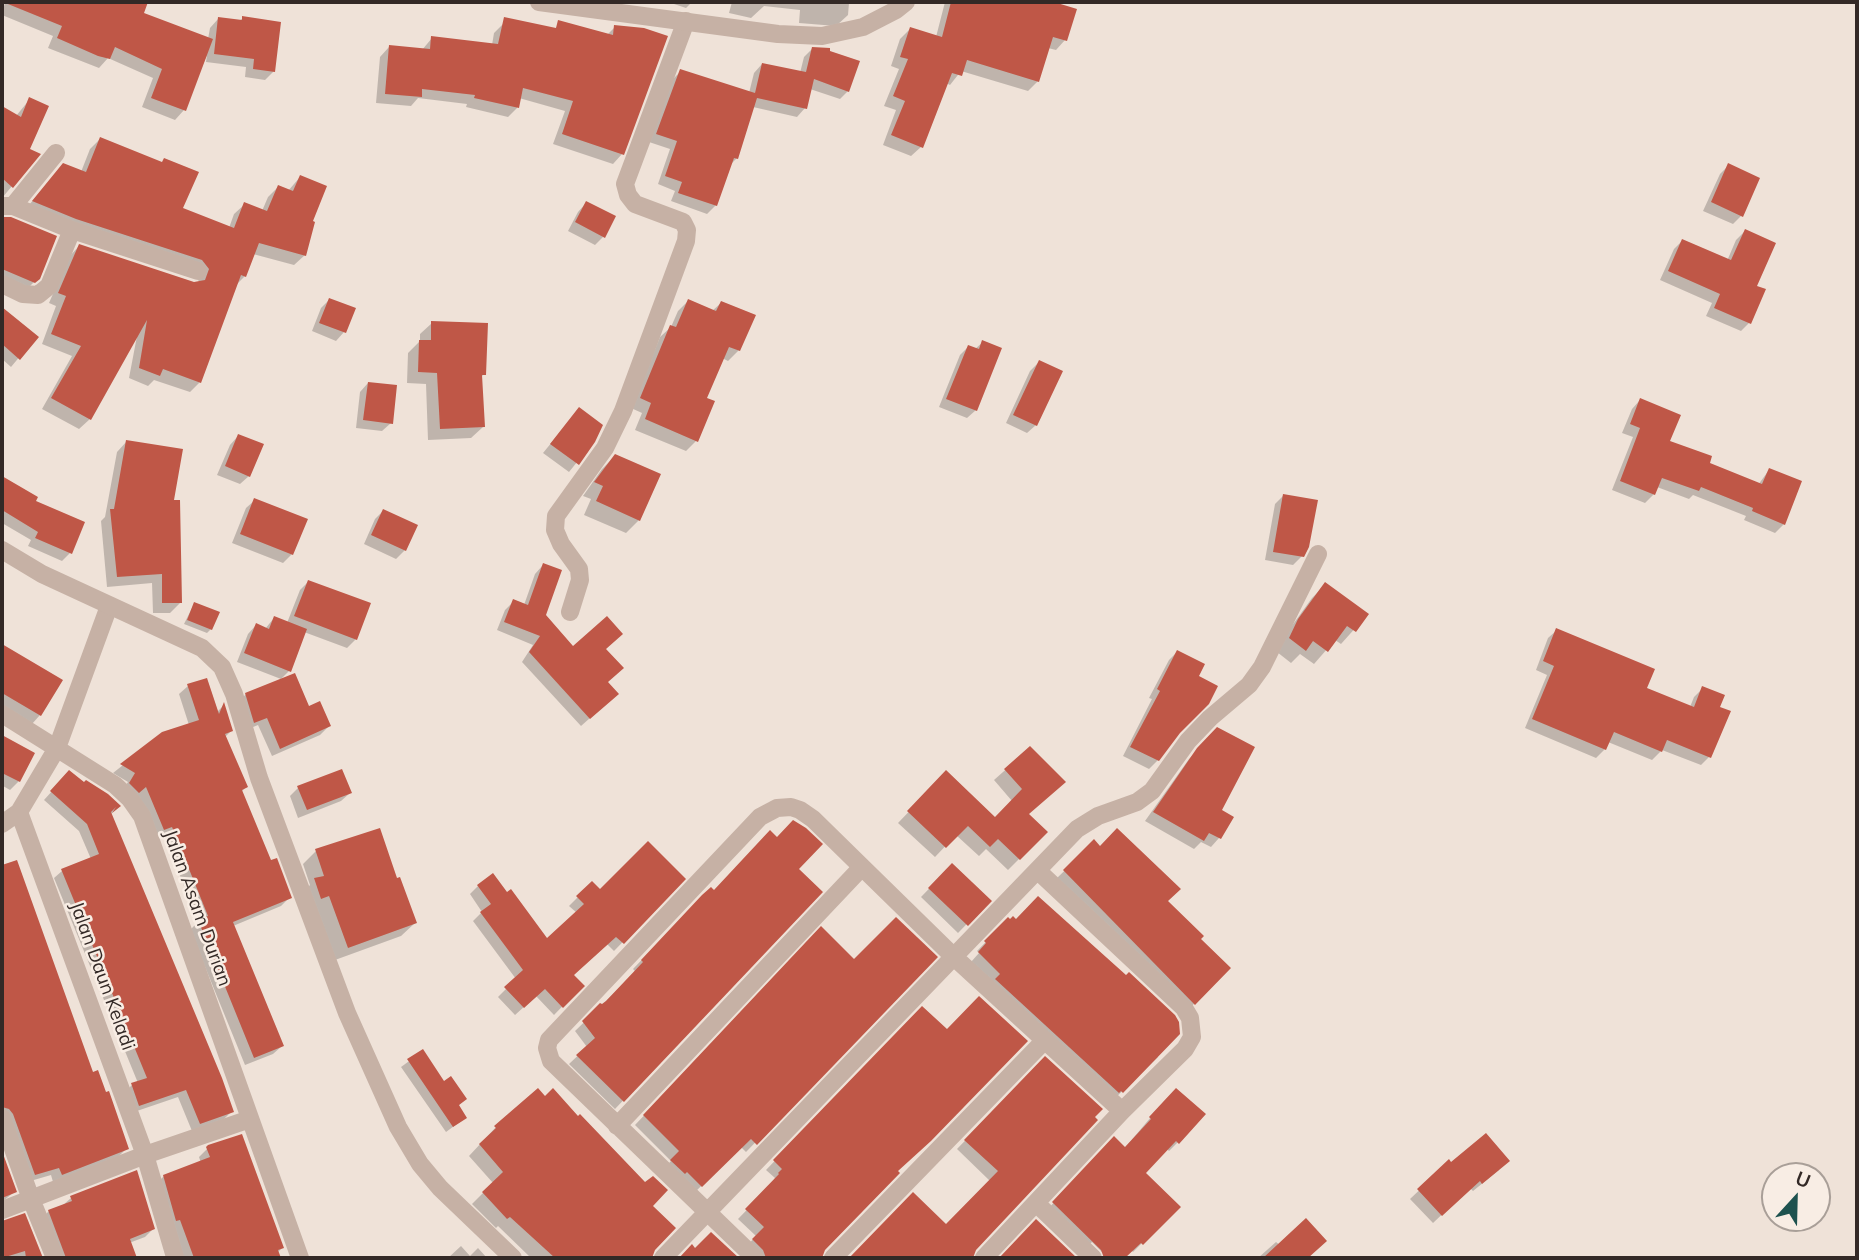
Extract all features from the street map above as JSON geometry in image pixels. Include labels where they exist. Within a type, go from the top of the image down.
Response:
[{"type":"street","points":[[539,2],[778,34],[822,36],[863,27],[906,2]]},
{"type":"street","points":[[570,612],[580,580],[579,569],[561,544],[555,530],[556,516],[605,448],[622,411],[685,241],[687,230],[683,222],[635,204],[628,195],[625,184],[686,21]]},
{"type":"street","points":[[56,153],[7,206],[198,271]]},
{"type":"street","points":[[2,284],[23,294],[37,295],[48,286],[72,230]]},
{"type":"street","points":[[2,550],[42,574],[202,648],[222,667],[234,694],[259,778],[347,1013],[392,1115],[420,1164],[440,1188],[513,1258]]},
{"type":"street","points":[[663,1258],[1077,829],[1098,816],[1137,802],[1152,791],[1188,741],[1249,685],[1273,649],[1318,554]]},
{"type":"street","points":[[2,824],[19,812],[57,748],[109,606]]},
{"type":"street","name":"Jalan Asam Durian","points":[[2,714],[115,785],[130,799],[142,816],[300,1258]]},
{"type":"street","points":[[755,1258],[551,1061],[547,1048],[549,1040],[760,817],[777,808],[791,807],[813,819],[954,957],[1122,1111]]},
{"type":"street","name":"Jalan Daun Keladi","points":[[19,812],[145,1155],[175,1257]]},
{"type":"street","points":[[617,1126],[862,867]]},
{"type":"street","points":[[984,1258],[1122,1111],[1185,1049],[1192,1037],[1190,1018],[1184,1008],[1038,871]]},
{"type":"street","points":[[833,1258],[1045,1040]]},
{"type":"street","points":[[2,1118],[30,1199],[55,1258]]},
{"type":"street","points":[[2,1210],[145,1155],[250,1119]]},
{"type":"street","points":[[1036,1203],[1093,1258]]},
{"type":"building","points":[[3,2],[148,2],[144,13],[213,39],[186,111],[151,98],[162,69],[115,47],[110,59],[98,56],[57,38],[62,26]]},
{"type":"building","points":[[951,2],[1054,2],[1077,9],[1067,41],[1053,37],[1039,82],[967,60],[962,76],[952,73],[923,148],[891,135],[905,101],[893,96],[908,59],[900,57],[910,27],[942,37]]},
{"type":"building","points":[[242,16],[281,22],[275,72],[253,69],[254,59],[214,54],[218,17],[242,20]]},
{"type":"building","points":[[504,17],[556,28],[558,20],[613,35],[614,25],[644,28],[668,36],[624,155],[562,134],[573,101],[523,88],[519,108],[474,98],[475,95],[422,89],[422,97],[385,94],[389,45],[430,49],[431,36],[498,44]]},
{"type":"building","points":[[812,47],[830,48],[830,51],[860,61],[849,92],[814,79],[807,109],[757,98],[738,159],[734,158],[717,206],[678,193],[682,182],[665,176],[677,141],[656,134],[680,69],[755,93],[762,63],[806,72]]},
{"type":"building","points":[[29,97],[49,106],[30,149],[41,154],[13,188],[2,178],[2,106],[21,117]]},
{"type":"building","points":[[100,137],[162,162],[164,158],[199,172],[183,208],[234,228],[244,202],[267,211],[278,185],[293,191],[300,175],[327,186],[313,221],[315,222],[306,256],[259,243],[246,277],[241,275],[201,383],[163,369],[160,376],[139,368],[147,320],[91,420],[51,398],[81,346],[51,334],[66,296],[58,293],[79,244],[194,282],[205,280],[209,269],[202,260],[76,219],[32,201],[63,163],[86,172]]},
{"type":"building","points":[[1728,163],[1760,178],[1743,217],[1711,202]]},
{"type":"building","points":[[586,201],[616,216],[605,238],[575,222]]},
{"type":"building","points":[[2,217],[11,217],[57,236],[40,279],[35,283],[2,269]]},
{"type":"building","points":[[1745,229],[1776,243],[1757,286],[1766,289],[1751,324],[1714,308],[1720,294],[1668,271],[1682,239],[1731,260]]},
{"type":"building","points":[[329,298],[356,308],[346,333],[319,323]]},
{"type":"building","points":[[688,299],[716,311],[721,301],[756,315],[740,351],[729,347],[707,398],[715,401],[698,442],[645,419],[651,403],[640,398],[670,325],[676,327]]},
{"type":"building","points":[[2,307],[39,337],[20,360],[2,344]]},
{"type":"building","points":[[431,321],[488,323],[486,375],[482,375],[485,427],[440,429],[437,373],[418,372],[419,340],[431,340]]},
{"type":"building","points":[[982,340],[1002,348],[977,411],[946,399],[968,345],[979,349]]},
{"type":"building","points":[[1039,360],[1063,371],[1037,426],[1013,415]]},
{"type":"building","points":[[368,382],[397,385],[393,424],[363,420]]},
{"type":"building","points":[[1640,398],[1681,415],[1670,441],[1712,456],[1710,463],[1762,484],[1769,468],[1802,481],[1785,525],[1752,511],[1753,508],[1701,487],[1699,491],[1662,478],[1655,495],[1620,481],[1640,428],[1630,424]]},
{"type":"building","points":[[579,407],[603,425],[579,465],[550,444]]},
{"type":"building","points":[[238,434],[264,444],[250,477],[225,466]]},
{"type":"building","points":[[126,440],[183,449],[174,500],[180,500],[182,603],[162,603],[162,574],[117,577],[110,509],[114,509]]},
{"type":"building","points":[[615,454],[661,474],[640,521],[596,501],[603,486],[594,482]]},
{"type":"building","points":[[2,476],[38,497],[36,501],[85,522],[72,554],[35,538],[38,532],[2,510]]},
{"type":"building","points":[[1283,494],[1318,500],[1309,547],[1304,557],[1273,552]]},
{"type":"building","points":[[254,498],[308,519],[293,555],[240,534]]},
{"type":"building","points":[[383,509],[418,525],[406,551],[371,535]]},
{"type":"building","points":[[543,563],[562,570],[546,615],[573,646],[607,616],[623,634],[606,649],[624,668],[608,682],[619,694],[590,719],[529,652],[540,636],[504,622],[513,599],[528,605]]},
{"type":"building","points":[[308,580],[371,603],[357,640],[294,616]]},
{"type":"building","points":[[1325,582],[1369,614],[1356,632],[1347,626],[1328,652],[1313,641],[1306,651],[1289,638],[1298,619]]},
{"type":"building","points":[[194,602],[220,612],[212,630],[187,620]]},
{"type":"building","points":[[274,616],[307,629],[291,672],[244,653],[256,623],[269,629]]},
{"type":"building","points":[[1556,628],[1655,669],[1647,688],[1694,707],[1702,686],[1725,695],[1720,707],[1731,711],[1711,758],[1667,740],[1662,752],[1614,732],[1606,750],[1532,719],[1554,666],[1543,661]]},
{"type":"building","points":[[2,644],[63,680],[41,716],[2,693]]},
{"type":"building","points":[[1177,650],[1205,664],[1199,676],[1218,686],[1209,704],[1180,733],[1159,761],[1130,747],[1160,691],[1157,689]]},
{"type":"building","points":[[295,673],[309,706],[320,701],[331,726],[280,749],[267,718],[254,723],[245,693]]},
{"type":"building","points":[[207,678],[219,714],[224,702],[233,731],[225,734],[248,787],[242,790],[271,860],[277,858],[292,898],[233,922],[284,1046],[254,1058],[198,920],[208,916],[172,827],[164,830],[146,787],[139,793],[129,783],[135,773],[120,764],[162,732],[199,720],[187,684]]},
{"type":"building","points":[[1217,727],[1255,747],[1222,810],[1234,817],[1221,839],[1209,833],[1204,841],[1153,812],[1197,748]]},
{"type":"building","points":[[2,735],[35,753],[20,782],[2,773]]},
{"type":"building","points":[[1030,746],[1066,782],[1029,814],[1048,832],[1020,860],[998,839],[990,847],[968,826],[946,848],[907,811],[946,770],[995,817],[1022,789],[1004,769]]},
{"type":"building","points":[[342,769],[352,793],[307,810],[297,786]]},
{"type":"building","points":[[69,770],[84,782],[86,780],[108,794],[121,806],[111,812],[234,1112],[200,1124],[186,1090],[139,1106],[131,1083],[147,1078],[61,869],[99,854],[87,824],[50,791]]},
{"type":"building","points":[[793,820],[823,844],[799,869],[823,892],[624,1102],[576,1055],[595,1038],[582,1021],[600,1003],[606,1001],[702,895],[711,887],[714,890],[770,830],[777,837]]},
{"type":"building","points":[[380,828],[397,878],[400,877],[417,923],[348,948],[329,896],[321,899],[314,878],[324,876],[315,849]]},
{"type":"building","points":[[1117,828],[1181,889],[1168,901],[1204,936],[1201,939],[1231,968],[1195,1005],[1063,870],[1094,839],[1100,846]]},
{"type":"building","points":[[648,841],[686,879],[624,944],[616,937],[574,975],[585,986],[563,1008],[545,989],[524,1008],[504,987],[523,970],[480,912],[491,904],[477,885],[493,873],[507,892],[511,889],[547,938],[584,904],[576,896],[592,881],[600,889]]},
{"type":"building","points":[[17,860],[93,1072],[98,1070],[106,1092],[109,1091],[129,1149],[62,1175],[59,1168],[35,1175],[13,1114],[2,1107],[2,865]]},
{"type":"building","points":[[952,863],[992,901],[968,926],[928,888]]},
{"type":"building","points":[[1038,896],[1126,975],[1129,972],[1175,1015],[1179,1022],[1180,1034],[1123,1093],[1119,1093],[995,979],[1000,974],[978,952],[986,943],[984,941],[1008,917],[1010,919],[1013,916],[1016,919]]},
{"type":"building","points":[[896,917],[938,957],[757,1145],[751,1139],[702,1187],[687,1172],[685,1174],[670,1160],[679,1151],[643,1115],[821,926],[854,959]]},
{"type":"building","points":[[979,996],[1028,1041],[931,1141],[898,1171],[900,1173],[825,1250],[822,1258],[766,1258],[763,1250],[752,1239],[764,1227],[745,1209],[782,1169],[773,1160],[922,1006],[947,1029]]},
{"type":"building","points":[[423,1049],[444,1081],[451,1076],[467,1099],[459,1105],[467,1118],[453,1127],[407,1059]]},
{"type":"building","points":[[1045,1056],[1103,1109],[1095,1117],[1098,1120],[976,1250],[973,1258],[849,1258],[913,1192],[946,1224],[998,1171],[964,1140]]},
{"type":"building","points":[[538,1088],[545,1096],[553,1088],[645,1182],[653,1176],[668,1190],[653,1206],[676,1228],[655,1250],[652,1258],[555,1258],[510,1217],[507,1219],[482,1192],[503,1172],[479,1144],[496,1128],[494,1126]]},
{"type":"building","points":[[1176,1088],[1206,1114],[1179,1144],[1176,1141],[1146,1173],[1181,1207],[1143,1245],[1141,1243],[1125,1258],[1104,1258],[1101,1250],[1052,1202],[1114,1136],[1125,1147]]},
{"type":"building","points":[[1486,1133],[1510,1161],[1482,1184],[1480,1181],[1442,1216],[1417,1189],[1449,1159],[1451,1162]]},
{"type":"building","points":[[242,1134],[284,1248],[278,1250],[281,1258],[194,1258],[180,1220],[176,1221],[163,1175],[210,1157],[206,1147],[208,1145]]},
{"type":"building","points":[[2,1151],[17,1192],[2,1198]]},
{"type":"building","points":[[137,1170],[155,1229],[130,1239],[137,1258],[66,1258],[48,1210],[72,1201],[70,1196]]},
{"type":"building","points":[[25,1213],[43,1258],[26,1258],[25,1251],[2,1258],[2,1221]]},
{"type":"building","points":[[1306,1218],[1327,1241],[1308,1258],[1263,1258]]},
{"type":"building","points":[[1036,1219],[1077,1258],[999,1258]]},
{"type":"building","points":[[711,1232],[739,1258],[679,1258],[692,1244],[695,1248]]}]
